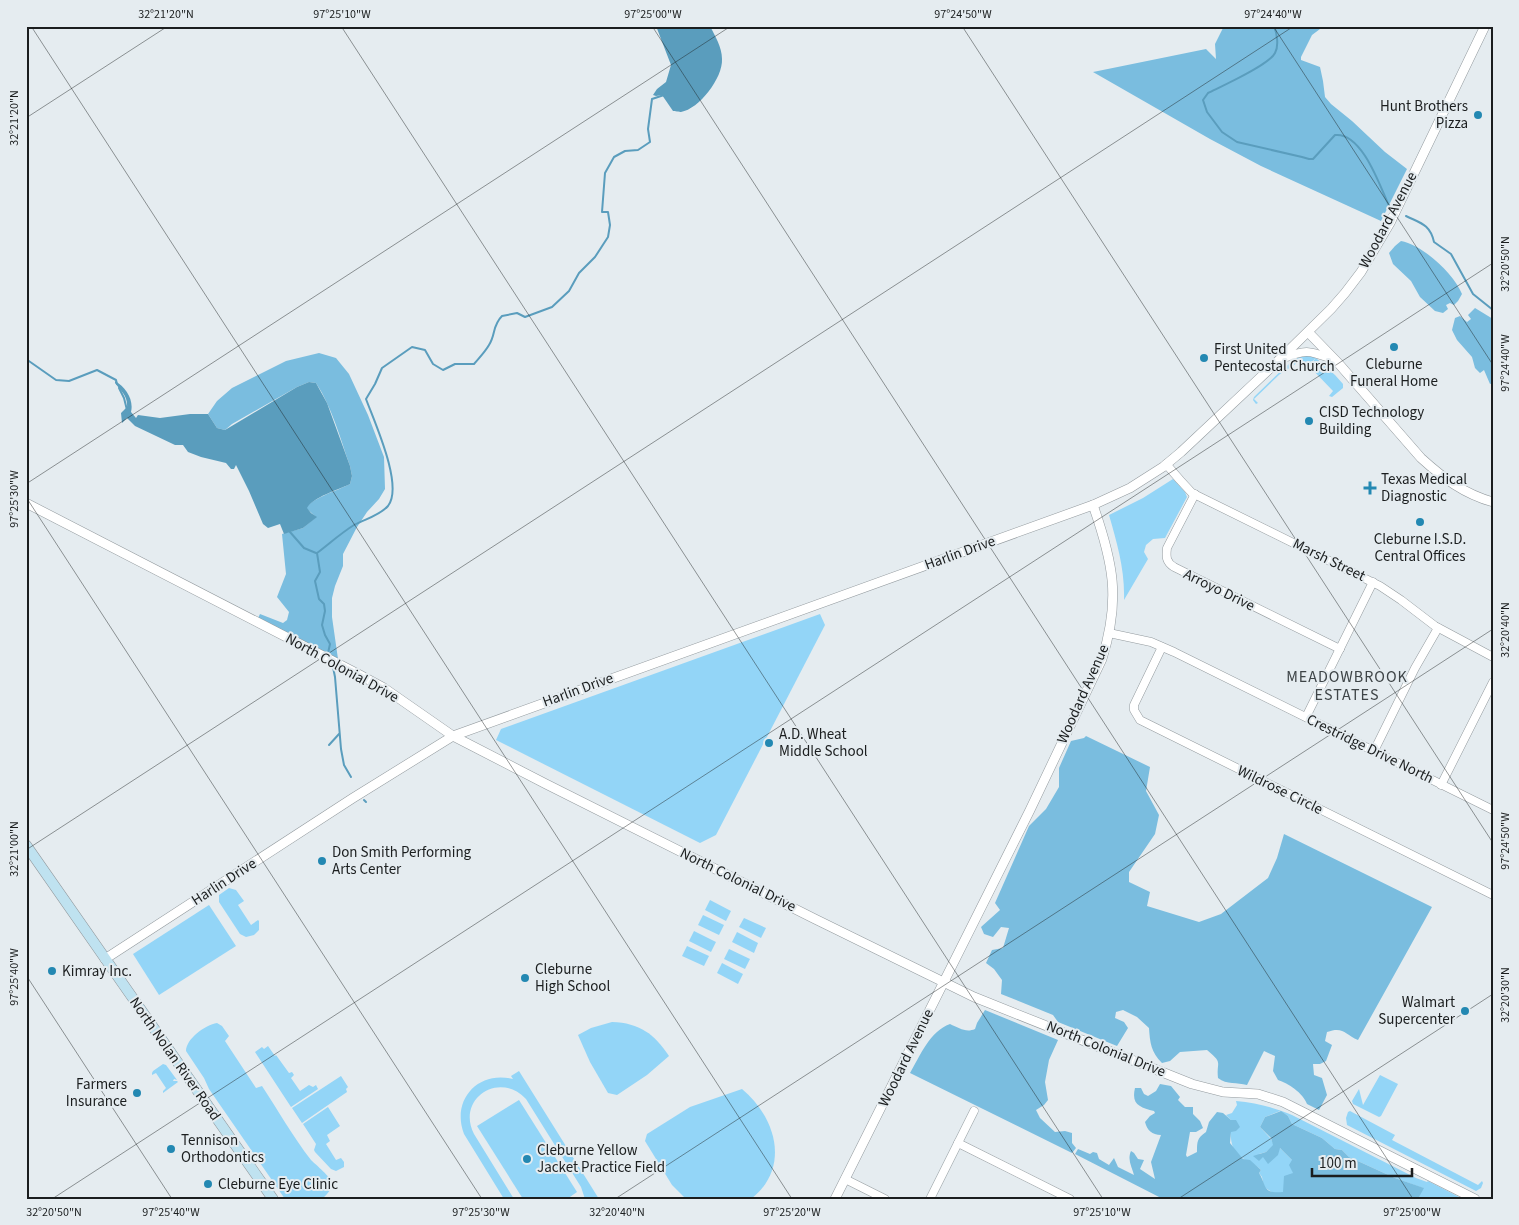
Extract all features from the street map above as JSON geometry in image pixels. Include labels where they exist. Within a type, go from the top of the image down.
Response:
[{"type":"main road","name":"North Nolan River Road","points":[[26,844],[273,1199]]},
{"type":"street","name":"Woodard Avenue","points":[[835,1199],[1030,810],[1099,666],[1110,632],[1113,599],[1112,572],[1105,540],[1093,505],[1130,488],[1166,464],[1280,360],[1345,293],[1375,251],[1390,223],[1485,26]]},
{"type":"street","points":[[1308,332],[1421,458],[1434,470],[1466,492],[1493,502]]},
{"type":"street","points":[[1280,360],[1300,352],[1312,351],[1335,360]]},
{"type":"street","name":"Marsh Street","points":[[1166,464],[1185,486],[1195,494],[1373,582],[1389,591],[1438,628],[1493,657]]},
{"type":"street","name":"Arroyo Drive","points":[[1195,494],[1167,548],[1166,558],[1168,563],[1340,649]]},
{"type":"street","name":"North Colonial Drive","points":[[26,503],[384,688],[453,736],[627,825],[944,982],[1000,1008],[1046,1024],[1192,1084],[1223,1092],[1258,1094],[1282,1102],[1475,1199]]},
{"type":"street","name":"Harlin Drive","points":[[105,959],[345,803],[453,736],[1093,505]]},
{"type":"street","points":[[1306,717],[1373,582]]},
{"type":"street","points":[[1374,751],[1415,668],[1438,628]]},
{"type":"street","name":"Crestridge Drive North","points":[[1110,632],[1151,642],[1162,647],[1493,810]]},
{"type":"street","name":"Wildrose Circle","points":[[1162,647],[1134,705],[1134,710],[1140,720],[1493,895]]},
{"type":"street","points":[[1441,784],[1493,682]]},
{"type":"street","points":[[930,1199],[974,1111]]},
{"type":"street","points":[[958,1143],[1070,1199]]},
{"type":"street","points":[[845,1179],[885,1199]]},
{"type":"shaded area","points":[[656,26],[710,26],[718,42],[722,59],[719,75],[709,92],[688,110],[681,112],[673,111],[662,95],[653,95],[666,82],[671,65]]},
{"type":"shaded area","points":[[1224,26],[1324,26],[1312,35],[1301,60],[1320,67],[1325,97],[1331,104],[1407,169],[1381,221],[1261,166],[1093,72],[1206,49],[1216,59],[1215,44]]},
{"type":"shaded area","points":[[1401,241],[1419,248],[1428,254],[1445,269],[1458,286],[1462,294],[1454,305],[1450,303],[1446,305],[1448,309],[1443,313],[1435,311],[1420,297],[1411,281],[1393,264],[1389,253]]},
{"type":"shaded area","points":[[1475,308],[1493,319],[1493,383],[1490,384],[1484,370],[1480,373],[1475,368],[1472,357],[1457,340],[1452,330],[1455,318],[1460,316],[1467,322],[1471,319],[1468,315]]},
{"type":"shaded area","points":[[319,353],[336,358],[349,374],[368,415],[384,457],[385,489],[357,527],[343,554],[343,566],[332,598],[332,617],[338,659],[258,618],[260,614],[283,623],[287,620],[289,612],[277,597],[286,574],[282,534],[303,528],[316,517],[306,508],[310,504],[320,497],[350,484],[352,476],[350,466],[322,392],[316,383],[309,382],[232,424],[225,430],[217,428],[208,414],[217,401],[232,388],[286,361]]},
{"type":"shaded area","points":[[1302,355],[1312,355],[1316,358],[1308,365],[1297,363],[1280,374],[1254,399],[1258,403],[1256,404],[1253,400],[1254,397],[1285,367]]},
{"type":"shaded area","points":[[1316,358],[1343,384],[1343,388],[1332,397],[1329,396],[1333,391],[1309,366]]},
{"type":"shaded area","points":[[115,381],[128,394],[132,407],[131,412],[136,418],[138,415],[160,418],[208,414],[217,428],[225,430],[297,387],[309,382],[316,383],[327,403],[350,466],[352,476],[350,484],[320,497],[310,504],[307,508],[317,517],[303,528],[284,534],[280,524],[268,528],[263,524],[236,465],[234,469],[231,469],[226,463],[188,452],[183,445],[175,445],[135,426],[127,418],[122,423],[121,413],[127,407],[127,403]]},
{"type":"shaded area","points":[[1173,479],[1187,497],[1165,538],[1153,539],[1146,545],[1144,552],[1148,559],[1124,600],[1122,567],[1109,515],[1143,498]]},
{"type":"shaded area","points":[[820,614],[825,625],[716,835],[700,843],[496,740],[501,729]]},
{"type":"shaded area","points":[[1086,736],[1150,767],[1146,791],[1159,815],[1155,834],[1129,872],[1129,882],[1150,892],[1147,906],[1199,922],[1221,914],[1268,878],[1277,858],[1284,834],[1432,907],[1358,1040],[1340,1030],[1327,1032],[1325,1041],[1332,1045],[1326,1061],[1320,1064],[1313,1064],[1314,1075],[1322,1078],[1327,1095],[1319,1110],[1307,1104],[1295,1089],[1278,1080],[1273,1071],[1275,1056],[1264,1051],[1247,1085],[1228,1082],[1218,1078],[1218,1063],[1216,1058],[1207,1050],[1180,1052],[1170,1061],[1162,1063],[1155,1055],[1152,1047],[1149,1028],[1137,1017],[1123,1010],[1116,1012],[1115,1018],[1124,1022],[1128,1028],[1117,1046],[1058,1022],[1053,1015],[1001,994],[1002,980],[994,969],[986,963],[992,950],[1003,948],[1009,928],[1001,927],[993,937],[984,934],[981,927],[1000,910],[995,903],[1029,826],[1046,809],[1059,787],[1059,768],[1071,741]]},
{"type":"shaded area","points":[[229,888],[236,890],[244,901],[238,905],[251,925],[259,921],[259,930],[254,935],[246,937],[240,934],[219,902],[219,895]]},
{"type":"shaded area","points":[[710,900],[731,911],[726,921],[705,910]]},
{"type":"shaded area","points":[[209,905],[236,946],[159,995],[133,954]]},
{"type":"shaded area","points":[[703,915],[724,925],[719,935],[698,925]]},
{"type":"shaded area","points":[[744,918],[766,928],[761,938],[739,927]]},
{"type":"shaded area","points":[[694,931],[716,942],[711,952],[689,941]]},
{"type":"shaded area","points":[[737,932],[758,943],[754,953],[732,942]]},
{"type":"shaded area","points":[[687,946],[709,956],[704,966],[682,956]]},
{"type":"shaded area","points":[[729,949],[750,959],[745,969],[724,959]]},
{"type":"shaded area","points":[[722,963],[743,974],[738,984],[717,973]]},
{"type":"shaded area","points":[[985,1010],[1058,1040],[1049,1060],[1045,1082],[1048,1100],[1036,1110],[1040,1118],[1055,1132],[1065,1131],[1072,1133],[1072,1143],[1076,1148],[1072,1153],[910,1073],[926,1045],[937,1032],[950,1024],[966,1030],[975,1029]]},
{"type":"shaded area","points":[[612,1022],[631,1025],[645,1031],[658,1042],[669,1056],[647,1075],[617,1095],[608,1093],[590,1062],[578,1035],[591,1028]]},
{"type":"shaded area","points":[[217,1023],[222,1026],[229,1036],[225,1041],[256,1088],[262,1086],[304,1151],[331,1180],[329,1192],[322,1199],[285,1199],[209,1089],[186,1051],[189,1042],[197,1033]]},
{"type":"shaded area","points":[[268,1046],[289,1073],[292,1072],[294,1075],[291,1078],[300,1091],[309,1085],[313,1087],[316,1085],[318,1089],[291,1107],[255,1052],[262,1047],[264,1049]]},
{"type":"shaded area","points":[[163,1064],[166,1065],[177,1080],[174,1079],[173,1081],[178,1082],[163,1093],[166,1088],[156,1073],[152,1075],[152,1073]]},
{"type":"shaded area","points":[[519,1071],[599,1199],[585,1199],[581,1187],[526,1099],[515,1091],[504,1087],[493,1088],[483,1092],[475,1100],[471,1110],[470,1121],[474,1134],[514,1199],[504,1199],[464,1134],[461,1110],[471,1090],[479,1083],[500,1077],[513,1079],[511,1076]]},
{"type":"shaded area","points":[[1380,1075],[1398,1084],[1379,1117],[1353,1104],[1352,1101],[1359,1089],[1363,1105]]},
{"type":"shaded area","points":[[341,1076],[348,1087],[346,1089],[347,1092],[302,1123],[292,1108]]},
{"type":"shaded area","points":[[1160,1084],[1171,1086],[1180,1097],[1178,1100],[1185,1107],[1193,1107],[1193,1114],[1200,1121],[1203,1128],[1196,1132],[1190,1132],[1187,1157],[1197,1152],[1199,1138],[1206,1132],[1209,1122],[1217,1112],[1223,1113],[1231,1120],[1236,1120],[1240,1127],[1236,1131],[1231,1132],[1230,1143],[1243,1159],[1250,1160],[1261,1170],[1259,1173],[1266,1188],[1272,1192],[1283,1192],[1284,1176],[1293,1173],[1289,1165],[1292,1160],[1280,1148],[1278,1155],[1268,1164],[1263,1157],[1259,1161],[1253,1156],[1266,1152],[1273,1145],[1271,1138],[1260,1127],[1265,1117],[1281,1111],[1288,1116],[1292,1124],[1322,1138],[1335,1149],[1342,1150],[1349,1157],[1395,1178],[1424,1188],[1418,1199],[1163,1199],[1075,1154],[1078,1149],[1090,1154],[1093,1152],[1097,1153],[1099,1159],[1109,1165],[1114,1158],[1118,1167],[1134,1175],[1130,1160],[1131,1151],[1138,1159],[1144,1160],[1140,1169],[1155,1179],[1151,1162],[1161,1135],[1150,1132],[1145,1122],[1155,1113],[1138,1104],[1134,1094],[1135,1088],[1141,1088],[1144,1094],[1148,1096],[1156,1091]]},
{"type":"shaded area","points":[[742,1089],[754,1100],[770,1128],[775,1158],[771,1173],[763,1187],[751,1199],[686,1199],[672,1185],[645,1141],[647,1134],[690,1107]]},
{"type":"shaded area","name":"Cleburne Yellow Jacket Practice Field","points":[[519,1100],[577,1192],[567,1199],[523,1199],[477,1126]]},
{"type":"shaded area","points":[[1236,1101],[1264,1106],[1278,1110],[1292,1115],[1416,1178],[1428,1181],[1463,1199],[1418,1199],[1423,1188],[1395,1178],[1349,1157],[1342,1150],[1335,1149],[1322,1138],[1292,1124],[1288,1116],[1280,1111],[1265,1117],[1260,1127],[1274,1145],[1266,1152],[1259,1154],[1262,1156],[1280,1148],[1292,1160],[1293,1173],[1283,1193],[1273,1193],[1264,1187],[1259,1173],[1261,1170],[1246,1161],[1233,1147],[1231,1120],[1226,1115],[1232,1113],[1237,1105]]},
{"type":"shaded area","points":[[328,1107],[340,1126],[327,1135],[330,1141],[326,1144],[336,1160],[341,1158],[344,1162],[344,1167],[336,1171],[331,1169],[315,1152],[316,1144],[303,1124]]},
{"type":"shaded area","points":[[1350,1111],[1395,1135],[1392,1140],[1478,1185],[1482,1181],[1481,1188],[1476,1191],[1347,1125],[1346,1118]]},
{"type":"waterway","points":[[1274,26],[1277,40],[1275,53],[1255,69],[1208,93],[1203,100],[1207,112],[1222,132],[1237,142],[1309,159],[1313,159],[1335,135],[1345,136],[1354,142],[1369,162],[1389,206]]},
{"type":"waterway","points":[[328,653],[330,644],[322,625],[325,611],[324,604],[319,599],[315,581],[320,572],[317,553],[354,525],[376,515],[388,506],[392,497],[390,469],[386,453],[366,399],[382,368],[412,347],[425,350],[433,364],[443,370],[455,364],[474,364],[489,345],[497,323],[502,316],[517,313],[525,317],[552,307],[569,291],[579,273],[595,257],[608,237],[610,225],[608,212],[602,212],[605,173],[614,157],[625,151],[638,150],[650,142],[648,129],[652,99],[664,95]]},
{"type":"waterway","points":[[1406,216],[1430,231],[1434,242],[1451,254],[1473,294],[1493,310]]},
{"type":"waterway","points":[[26,359],[56,380],[69,381],[97,370],[116,380],[117,384]]},
{"type":"waterway","points":[[119,388],[127,410]]},
{"type":"waterway","points":[[290,532],[304,548],[316,553]]},
{"type":"waterway","points":[[333,667],[341,749],[344,765],[351,777]]},
{"type":"waterway","points":[[329,745],[339,734]]},
{"type":"place","name":"Hunt Brothers Pizza","points":[[1478,115]]},
{"type":"place","name":"Cleburne Funeral Home","points":[[1394,347]]},
{"type":"place","name":"First United Pentecostal Church","points":[[1204,358]]},
{"type":"place","name":"CISD Technology Building","points":[[1309,421]]},
{"type":"place","name":"Texas Medical Diagnostic","points":[[1370,488]]},
{"type":"place","name":"Cleburne I.S.D. Central Offices","points":[[1420,522]]},
{"type":"place","name":"A.D. Wheat Middle School","points":[[769,743]]},
{"type":"place","name":"Don Smith Performing Arts Center","points":[[322,861]]},
{"type":"place","name":"Kimray Inc.","points":[[52,971]]},
{"type":"place","name":"Cleburne High School","points":[[525,978]]},
{"type":"place","name":"Walmart Supercenter","points":[[1465,1011]]},
{"type":"place","name":"Farmers Insurance","points":[[137,1093]]},
{"type":"place","name":"Tennison Orthodontics","points":[[171,1149]]},
{"type":"place","name":"Cleburne Yellow Jacket Practice Field","points":[[527,1159]]},
{"type":"place","name":"Cleburne Eye Clinic","points":[[208,1184]]},
{"type":"district","name":"MEADOWBROOK ESTATES","points":[[1347,686]]}]
